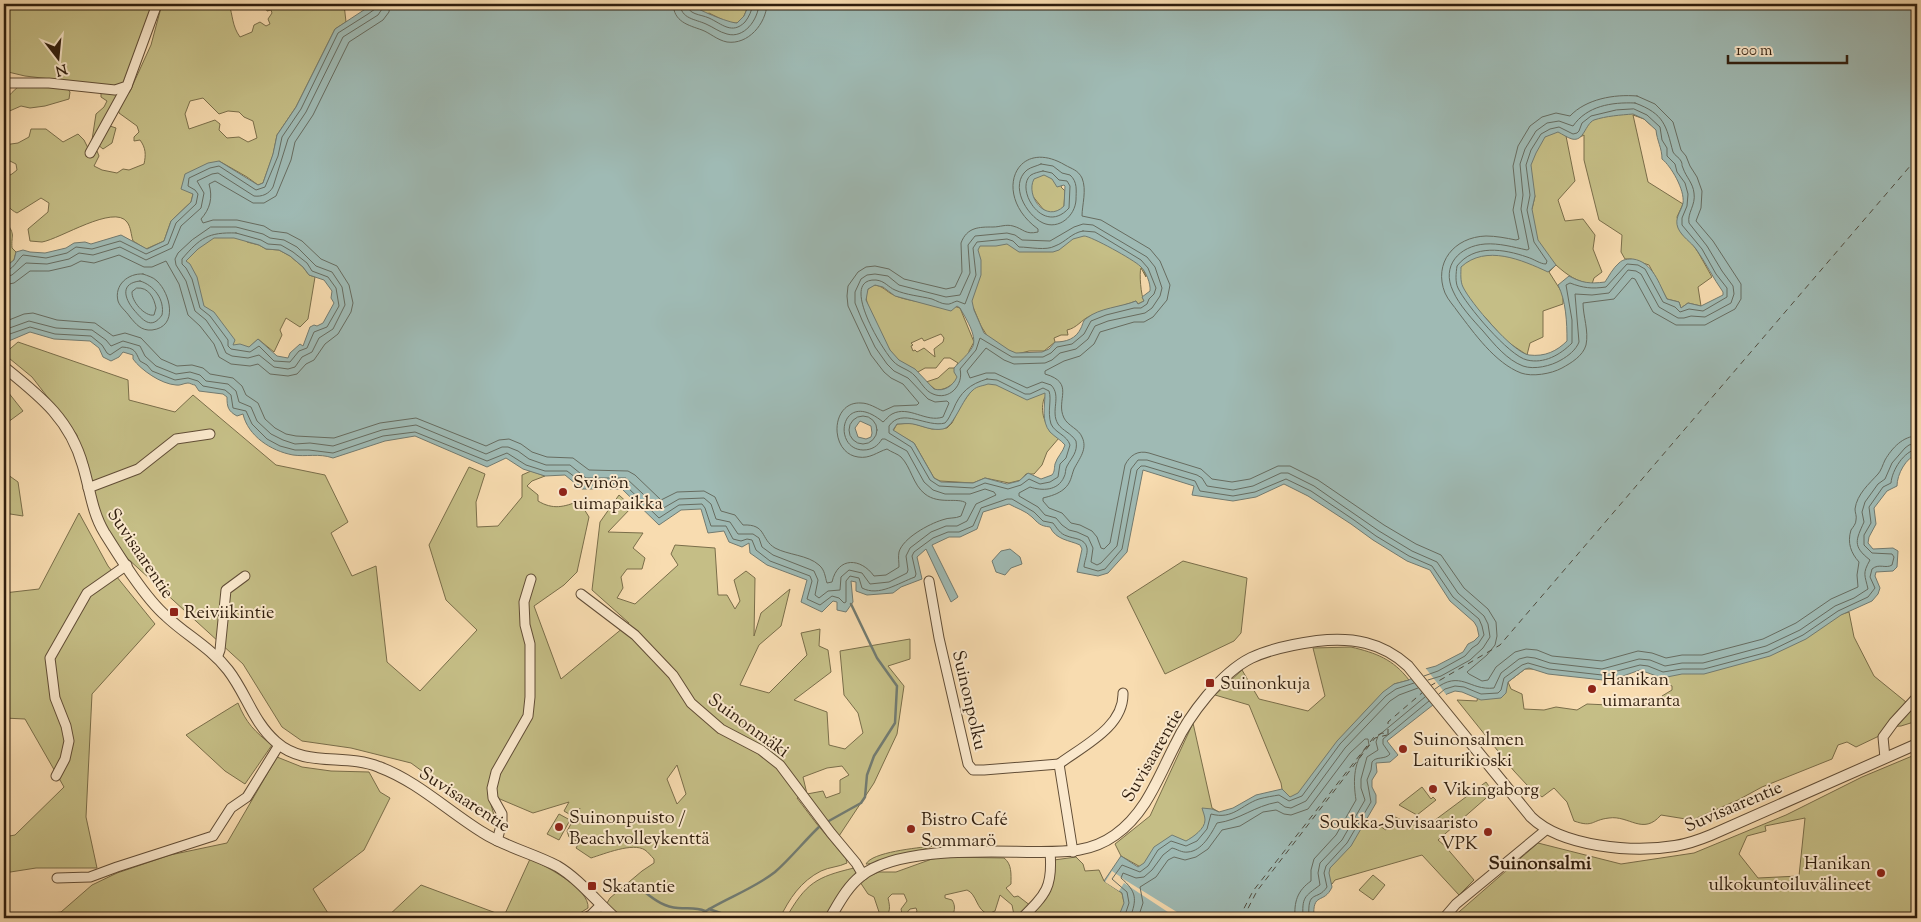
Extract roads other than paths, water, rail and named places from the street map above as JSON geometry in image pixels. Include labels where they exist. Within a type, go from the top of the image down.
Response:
[{"type":"street","points":[[90,153],[127,86],[157,4]]},
{"type":"street","points":[[4,83],[49,83],[115,90],[127,86]]},
{"type":"street","name":"Suvisaarentie","points":[[4,367],[41,398],[64,423],[78,450],[99,523],[126,565],[166,616],[217,658],[234,679],[260,725],[279,745],[311,759],[352,761],[384,769],[413,784],[497,841],[558,867],[577,881],[615,918]]},
{"type":"street","points":[[88,488],[138,469],[176,440],[210,434]]},
{"type":"street","points":[[56,776],[65,759],[69,741],[66,726],[55,698],[50,658],[87,593],[126,565]]},
{"type":"street","points":[[217,658],[220,650],[226,590],[245,576]]},
{"type":"street","points":[[497,841],[502,814],[493,798],[492,788],[496,772],[528,716],[530,644],[525,625],[524,602],[531,579]]},
{"type":"street","name":"Suinonpolku","points":[[930,581],[939,638],[968,764],[973,770],[984,770],[1059,764]]},
{"type":"street","name":"Suinonmäki","points":[[581,594],[635,635],[673,674],[691,703],[721,729],[761,750],[780,765],[856,863],[862,875]]},
{"type":"street","name":"Suvisaarentie","points":[[830,918],[844,895],[862,875],[894,862],[940,853],[1074,852],[1102,843],[1115,835],[1134,817],[1153,790],[1184,728],[1195,712],[1225,678],[1248,660],[1262,653],[1326,640],[1353,640],[1374,644],[1385,649],[1408,666],[1516,800],[1538,824],[1573,839],[1607,846],[1638,848],[1677,846],[1711,835],[1917,744]]},
{"type":"street","points":[[1074,852],[1059,764],[1112,725],[1124,702],[1123,693]]},
{"type":"street","points":[[1884,758],[1883,737],[1917,697]]},
{"type":"street","points":[[56,878],[90,877],[213,836],[231,808],[247,797],[279,745]]},
{"type":"street","points":[[1444,918],[1456,904],[1547,829]]},
{"type":"street","points":[[1022,918],[1042,897],[1048,887],[1051,868],[1050,852]]},
{"type":"street","points":[[585,918],[601,905]]},
{"type":"water","points":[[373,4],[691,4],[727,21],[737,23],[744,16],[749,4],[1917,4],[1917,454],[1909,459],[1903,467],[1897,486],[1887,491],[1874,508],[1876,524],[1868,543],[1873,549],[1893,548],[1898,551],[1897,567],[1893,571],[1876,572],[1875,576],[1880,588],[1872,601],[1841,615],[1806,639],[1770,656],[1704,674],[1682,674],[1662,678],[1640,670],[1620,677],[1603,680],[1548,674],[1529,668],[1508,682],[1506,693],[1501,698],[1481,700],[1455,691],[1447,694],[1387,741],[1398,755],[1390,762],[1376,763],[1377,772],[1372,780],[1372,787],[1376,795],[1376,803],[1351,846],[1330,868],[1329,873],[1332,887],[1326,896],[1315,904],[1314,918],[1118,918],[1124,903],[1122,893],[1104,881],[1121,856],[1138,867],[1144,863],[1154,847],[1172,835],[1186,841],[1203,827],[1205,820],[1202,808],[1219,812],[1233,808],[1256,795],[1282,789],[1290,797],[1298,793],[1337,741],[1383,692],[1394,684],[1409,680],[1425,669],[1436,666],[1463,652],[1468,644],[1479,636],[1474,622],[1450,601],[1430,570],[1407,561],[1308,496],[1284,484],[1256,497],[1233,501],[1192,495],[1194,486],[1143,470],[1127,552],[1108,573],[1098,576],[1077,572],[1082,549],[1080,545],[1059,537],[1050,527],[1040,524],[1027,513],[1009,504],[983,512],[977,529],[960,537],[949,537],[932,545],[958,597],[951,602],[926,549],[917,557],[922,579],[901,587],[893,593],[867,595],[856,591],[856,582],[851,581],[853,602],[846,612],[837,610],[837,602],[833,601],[822,612],[801,602],[807,580],[767,565],[750,553],[749,543],[742,547],[729,542],[724,531],[708,533],[701,509],[681,510],[659,525],[622,489],[582,489],[565,475],[545,476],[523,469],[506,458],[487,467],[415,436],[385,441],[333,458],[293,455],[269,446],[255,436],[243,414],[237,416],[230,410],[227,397],[223,394],[199,391],[195,385],[189,383],[178,385],[164,382],[141,368],[133,359],[133,355],[123,352],[119,357],[111,361],[103,357],[99,348],[90,341],[54,339],[30,332],[4,343],[4,268],[14,260],[16,252],[23,250],[45,253],[66,248],[74,243],[85,242],[91,244],[121,235],[147,249],[164,241],[171,221],[191,202],[193,194],[181,189],[185,174],[208,163],[219,161],[258,185],[263,183],[277,135],[296,107],[335,29]],"holes":[[[1633,114],[1644,119],[1656,130],[1662,159],[1673,173],[1682,192],[1683,203],[1677,218],[1678,228],[1700,254],[1723,295],[1701,306],[1688,303],[1681,308],[1679,302],[1667,299],[1655,274],[1646,264],[1633,259],[1621,262],[1615,267],[1605,282],[1586,282],[1569,276],[1558,285],[1564,305],[1567,341],[1559,348],[1545,354],[1529,355],[1513,346],[1483,315],[1463,287],[1461,267],[1481,256],[1493,255],[1516,259],[1548,272],[1556,265],[1538,240],[1532,209],[1535,196],[1531,165],[1545,137],[1558,132],[1576,139],[1582,135],[1591,122],[1608,117]],[[1044,175],[1052,179],[1057,187],[1064,185],[1064,206],[1057,211],[1050,212],[1039,206],[1032,193],[1034,179]],[[1084,236],[1095,240],[1140,266],[1148,278],[1150,291],[1142,297],[1144,301],[1138,304],[1136,301],[1092,315],[1085,320],[1079,332],[1073,337],[1055,342],[1049,349],[1042,352],[1016,353],[984,333],[972,301],[981,275],[981,260],[978,250],[980,246],[1007,244],[1019,252],[1053,252],[1059,250],[1073,239]],[[214,238],[234,238],[259,245],[266,249],[279,250],[290,256],[309,275],[324,280],[332,291],[331,298],[334,303],[323,323],[310,327],[303,346],[300,344],[290,353],[288,358],[277,356],[258,339],[249,347],[240,344],[233,345],[235,340],[214,312],[204,306],[197,277],[190,264],[186,261],[198,249]],[[875,285],[883,287],[895,296],[951,311],[957,306],[960,308],[970,326],[974,342],[969,352],[954,368],[957,377],[948,388],[934,389],[915,369],[899,360],[890,350],[866,300],[868,289]],[[988,384],[996,385],[1027,400],[1045,393],[1045,423],[1050,432],[1065,445],[1056,461],[1052,475],[1041,479],[1028,473],[1019,481],[1007,484],[985,478],[973,483],[941,482],[934,478],[914,443],[893,430],[897,424],[911,424],[935,429],[947,427],[969,394],[978,387]],[[860,421],[871,426],[871,437],[866,439],[858,437],[855,428]]]},
{"type":"water","points":[[1010,549],[1020,557],[1022,564],[1011,568],[1005,575],[996,572],[992,561],[1001,551]]},
{"type":"waterway","points":[[827,822],[861,803],[865,797],[867,775],[874,756],[895,723],[897,686],[877,658],[851,604]]},
{"type":"waterway","points":[[695,918],[766,879],[787,861],[821,825]]},
{"type":"waterway","points":[[646,893],[665,905],[705,911]]},
{"type":"waterway","points":[[709,909],[735,918]]},
{"type":"place","name":"Svinön uimapaikka","points":[[563,492]]},
{"type":"place","name":"Reiviikintie","points":[[174,612]]},
{"type":"place","name":"Suinonkuja","points":[[1210,683]]},
{"type":"place","name":"Hanikan uimaranta","points":[[1592,689]]},
{"type":"place","name":"Suinonsalmen Laiturikioski","points":[[1403,749]]},
{"type":"place","name":"Vikingaborg","points":[[1433,789]]},
{"type":"place","name":"Suinonpuisto / Beachvolleykenttä","points":[[559,827]]},
{"type":"place","name":"Bistro Café Sommarö","points":[[911,829]]},
{"type":"place","name":"Soukka-Suvisaaristo VPK","points":[[1488,832]]},
{"type":"place","name":"Hanikan ulkokuntoiluvälineet","points":[[1881,873]]},
{"type":"place","name":"Skatantie","points":[[592,886]]},
{"type":"district","name":"Suinonsalmi","points":[[1540,862]]}]
